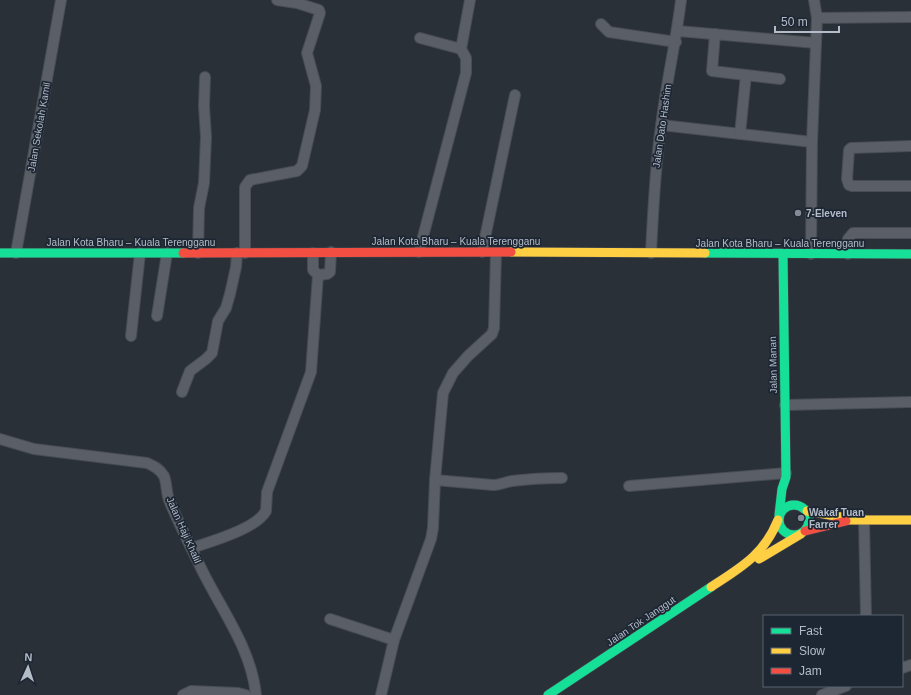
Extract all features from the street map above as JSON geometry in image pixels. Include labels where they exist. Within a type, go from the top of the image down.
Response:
[{"type":"main road","name":"Jalan Kota Bharu – Kuala Terengganu","points":[[0,254],[331,252],[911,254]]},
{"type":"main road","name":"Jalan Manan","points":[[778,518],[782,489],[786,475],[783,254]]},
{"type":"main road","name":"Jalan Manan","points":[[786,475],[797,500],[805,509]]},
{"type":"main road","points":[[848,520],[805,509],[794,504],[789,505],[781,511],[778,518],[782,530],[790,535],[848,520],[911,520]]},
{"type":"main road","points":[[803,532],[809,521],[805,509]]},
{"type":"main road","name":"Jalan Tok Janggut","points":[[548,695],[746,564],[761,550],[773,535],[778,518]]},
{"type":"main road","name":"Jalan Tok Janggut","points":[[746,564],[758,560],[803,532]]},
{"type":"street","name":"Jalan Sekolah Kamil","points":[[16,253],[61,0]]},
{"type":"street","points":[[182,392],[190,371],[212,353],[218,321],[226,308],[241,253],[245,187],[250,180],[297,171],[302,166],[315,110],[316,86],[307,53],[320,13],[319,10],[311,7],[277,0]]},
{"type":"street","points":[[419,252],[466,73],[466,58],[461,49],[470,0]]},
{"type":"street","name":"Jalan Dato Hashim","points":[[651,253],[656,164],[661,125],[678,31],[681,0]]},
{"type":"street","points":[[811,254],[812,142],[817,18],[814,0]]},
{"type":"street","points":[[817,18],[911,17]]},
{"type":"street","points":[[601,24],[609,32],[676,42]]},
{"type":"street","points":[[678,31],[816,43]]},
{"type":"street","points":[[715,34],[712,71],[780,79]]},
{"type":"street","points":[[420,38],[461,49]]},
{"type":"street","points":[[740,134],[746,75]]},
{"type":"street","points":[[198,253],[199,208],[204,182],[206,137],[204,106],[205,77]]},
{"type":"street","points":[[482,252],[515,95]]},
{"type":"street","points":[[661,125],[812,142]]},
{"type":"street","points":[[911,146],[851,148],[849,150],[847,179],[849,185],[852,186],[911,186]]},
{"type":"street","points":[[848,254],[848,240],[853,233],[911,233]]},
{"type":"street","points":[[318,275],[327,274],[330,272],[331,252]]},
{"type":"street","points":[[131,336],[140,253]]},
{"type":"street","points":[[157,316],[167,253]]},
{"type":"street","points":[[192,548],[246,528],[266,511],[267,492],[311,372],[318,275],[313,270],[314,253]]},
{"type":"street","points":[[381,695],[394,640],[431,539],[443,393],[452,373],[492,334],[494,328],[496,253]]},
{"type":"street","points":[[785,405],[911,402]]},
{"type":"street","name":"Jalan Haji Khalil","points":[[0,439],[34,449],[147,463],[156,467],[165,477],[169,499],[199,565],[242,643],[254,681],[256,695]]},
{"type":"street","points":[[630,486],[786,475]]},
{"type":"street","points":[[435,480],[493,485],[509,481],[528,479],[562,478]]},
{"type":"street","points":[[864,520],[866,615]]},
{"type":"street","points":[[330,619],[394,640]]},
{"type":"street","points":[[823,695],[843,687]]},
{"type":"street","points":[[183,695],[191,690],[238,693],[246,695]]},
{"type":"traffic: fast","points":[[0,253],[183,253]]},
{"type":"traffic: fast","points":[[705,253],[911,254]]},
{"type":"traffic: fast","points":[[779,515],[782,489],[786,477],[783,254]]},
{"type":"traffic: fast","points":[[794,505],[805,509],[809,520],[805,531],[794,535],[783,531],[779,520],[783,509],[794,505]]},
{"type":"traffic: fast","points":[[548,695],[711,587]]},
{"type":"traffic: slow","points":[[511,252],[705,253]]},
{"type":"traffic: slow","points":[[807,511],[841,517],[848,520],[911,520]]},
{"type":"traffic: slow","points":[[711,587],[750,560],[766,543],[778,520]]},
{"type":"traffic: slow","points":[[759,559],[801,534]]},
{"type":"traffic: jam","points":[[183,253],[511,252]]},
{"type":"traffic: jam","points":[[805,531],[846,521]]},
{"type":"place","name":"7-Eleven","points":[[798,213]]},
{"type":"place","name":"Wakaf Tuan Farrer","points":[[801,518]]}]
